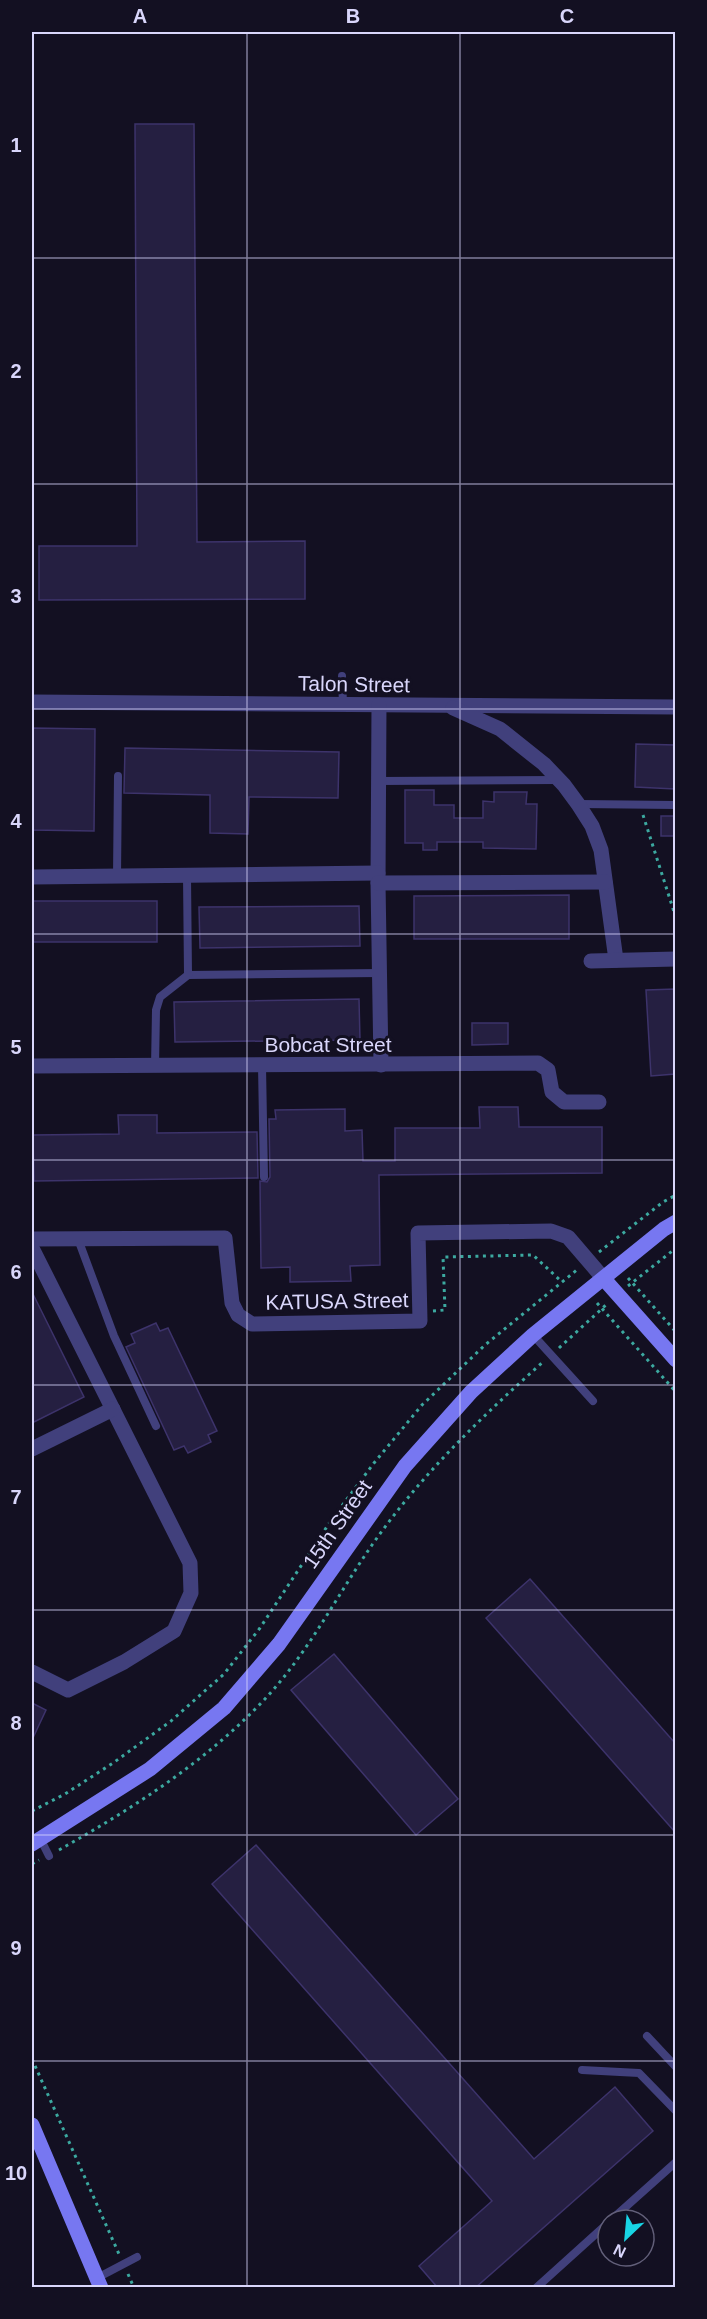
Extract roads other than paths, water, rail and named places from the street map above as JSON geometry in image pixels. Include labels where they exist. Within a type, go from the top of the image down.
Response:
[{"type":"street","name":"Talon Street","points":[[32,702],[675,708]]},
{"type":"street","points":[[379,705],[378,878],[381,1065]]},
{"type":"street","points":[[448,706],[500,729],[544,764],[578,804],[592,826],[601,850],[616,960]]},
{"type":"street","points":[[32,877],[187,876],[605,882]]},
{"type":"street","points":[[591,961],[675,959]]},
{"type":"street","name":"Bobcat Street","points":[[32,1066],[538,1063],[548,1070],[552,1092],[564,1102],[599,1102]]},
{"type":"street","name":"15th Street","points":[[36,1842],[150,1769],[224,1708],[279,1644],[405,1466],[471,1392],[533,1335],[675,1222]]},
{"type":"street","name":"KATUSA Street","points":[[32,1239],[225,1238],[232,1304],[238,1315],[252,1324],[420,1321],[418,1233],[551,1231],[568,1237],[604,1279]]},
{"type":"street","points":[[32,1248],[190,1563],[190,1593],[174,1631],[124,1662],[68,1690],[32,1672]]},
{"type":"street","points":[[604,1279],[675,1360]]},
{"type":"street","points":[[32,1449],[113,1409]]},
{"type":"street","points":[[32,2125],[99,2283]]},
{"type":"lane","points":[[342,676],[343,705]]},
{"type":"lane","points":[[117,876],[118,776]]},
{"type":"lane","points":[[379,781],[559,780]]},
{"type":"lane","points":[[578,804],[675,805]]},
{"type":"lane","points":[[187,876],[188,975]]},
{"type":"lane","points":[[155,1067],[156,1010],[160,997],[188,975],[380,973]]},
{"type":"lane","points":[[262,1066],[264,1178]]},
{"type":"lane","points":[[78,1239],[114,1336],[156,1426]]},
{"type":"lane","points":[[533,1335],[593,1401]]},
{"type":"lane","points":[[36,1842],[49,1856]]},
{"type":"lane","points":[[647,2036],[675,2067]]},
{"type":"lane","points":[[582,2070],[639,2073],[675,2111]]},
{"type":"lane","points":[[624,2208],[675,2162]]},
{"type":"lane","points":[[536,2288],[596,2234]]},
{"type":"lane","points":[[99,2283],[137,2256]]}]
